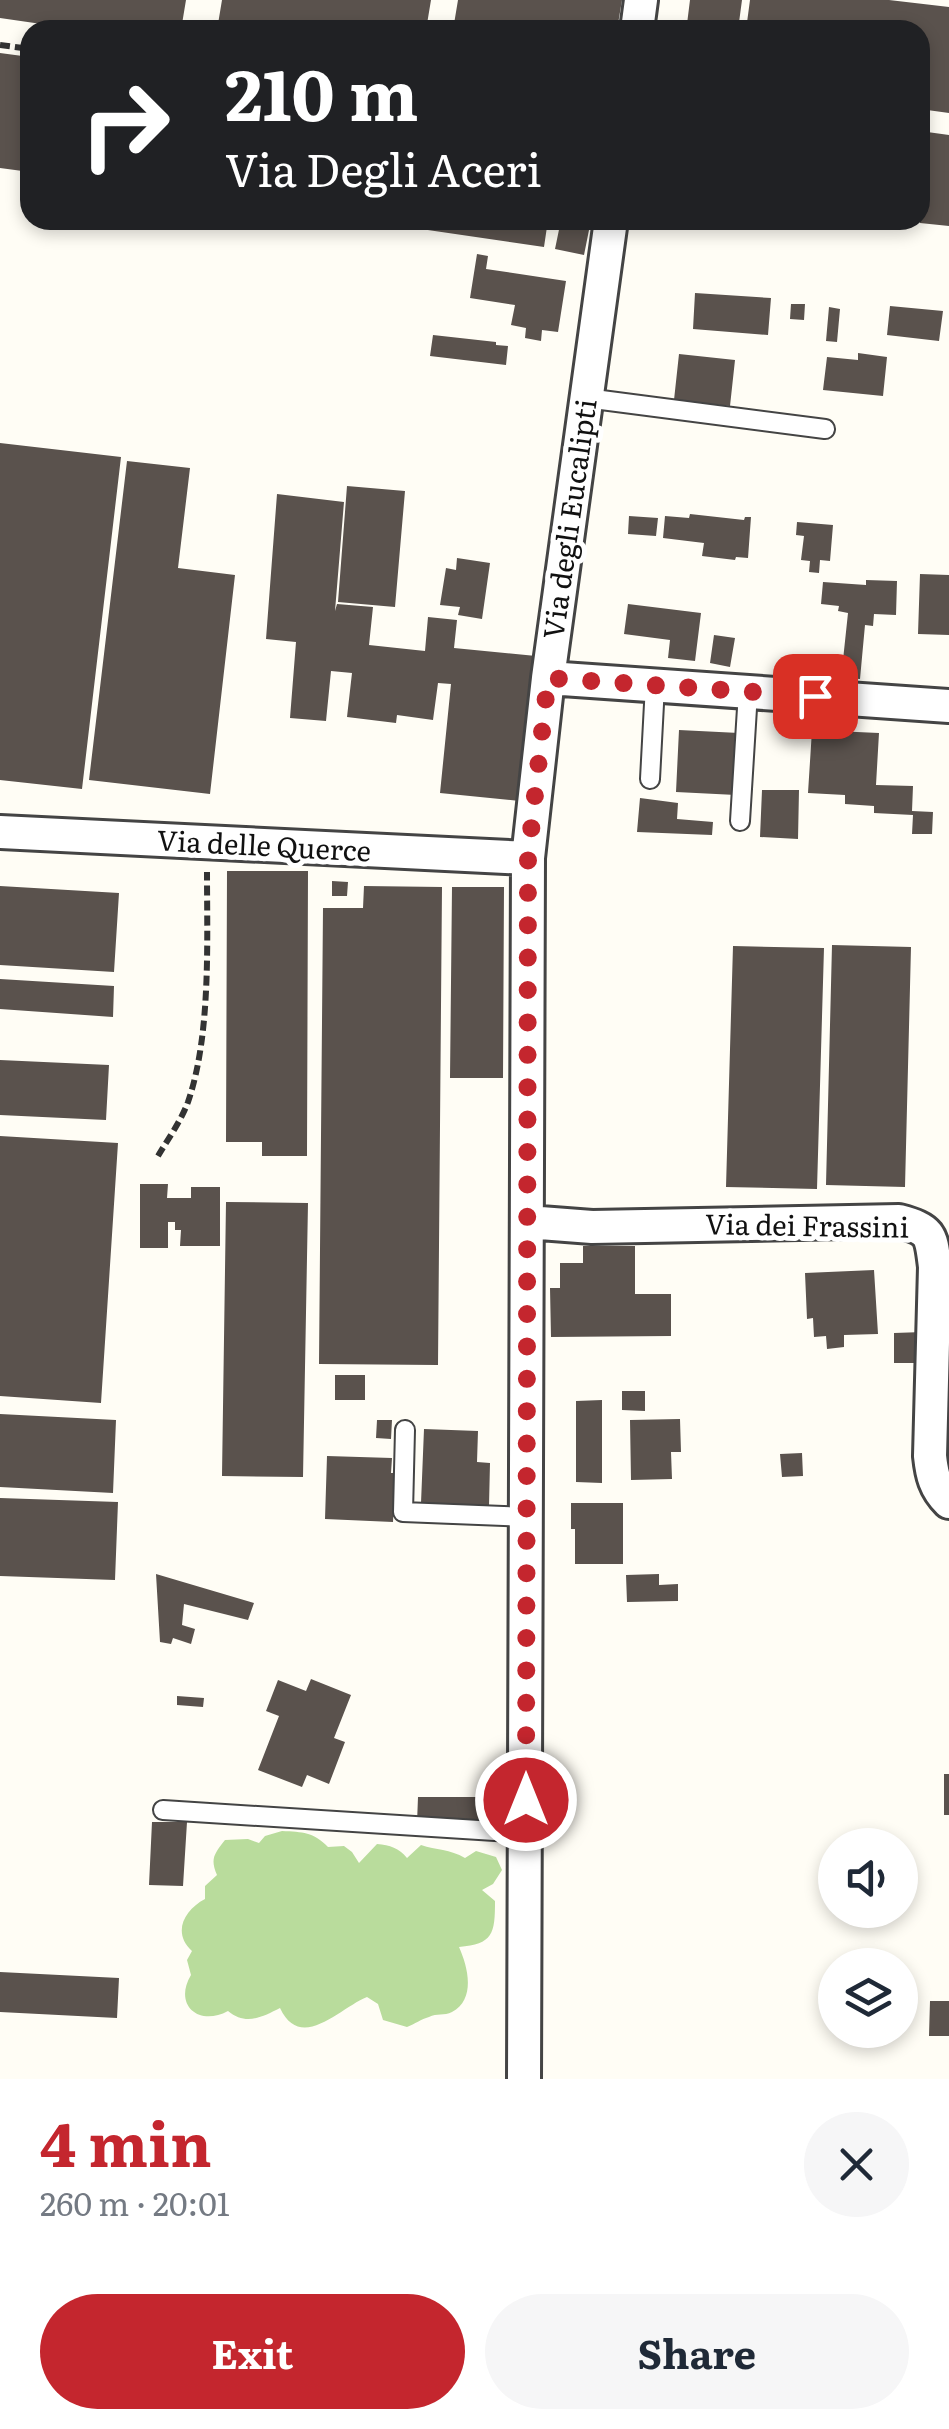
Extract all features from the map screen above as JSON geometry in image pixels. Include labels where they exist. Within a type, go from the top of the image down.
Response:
[{"type":"street","name":"Via degli Eucalipti","points":[[524,2079],[528,858],[548,678],[611,230]]},
{"type":"street","points":[[548,678],[949,706]]},
{"type":"street","name":"Via delle Querce","points":[[0,832],[528,858]]},
{"type":"street","name":"Via dei Frassini","points":[[527,1222],[592,1226],[899,1221],[922,1227],[931,1238],[935,1267],[930,1456],[932,1476],[949,1502]]},
{"type":"lane","points":[[586,398],[825,430]]},
{"type":"lane","points":[[650,779],[656,685]]},
{"type":"lane","points":[[740,821],[748,692]]},
{"type":"lane","points":[[405,1430],[403,1512],[527,1517]]},
{"type":"lane","points":[[164,1810],[525,1833]]},
{"type":"path","points":[[158,1156],[187,1105],[202,1052],[207,844]]},
{"type":"green space","points":[[282,1831],[307,1834],[328,1847],[344,1846],[359,1863],[377,1844],[394,1848],[407,1858],[421,1845],[465,1858],[476,1851],[496,1857],[502,1870],[493,1884],[482,1890],[495,1901],[493,1929],[485,1940],[459,1947],[468,1982],[460,2006],[407,2027],[383,2020],[378,2004],[367,1997],[310,2027],[299,2027],[289,2021],[280,2008],[248,2019],[228,2011],[207,2016],[192,2010],[185,1996],[191,1975],[187,1960],[192,1951],[183,1937],[183,1922],[191,1909],[205,1899],[205,1886],[217,1875],[216,1853],[225,1840],[248,1839],[259,1843],[265,1836]]},
{"type":"building","points":[[0,0],[186,0],[183,20],[0,18]]},
{"type":"building","points":[[222,0],[431,0],[428,20],[219,20]]},
{"type":"building","points":[[458,0],[622,0],[619,20],[455,20]]},
{"type":"building","points":[[690,0],[742,0],[739,20],[688,20]]},
{"type":"building","points":[[750,0],[889,0],[949,7],[949,113],[930,110],[930,20],[747,20]]},
{"type":"building","points":[[0,53],[20,56],[20,171],[0,168]]},
{"type":"building","points":[[930,132],[949,135],[949,226],[930,224]]},
{"type":"building","points":[[428,230],[547,230],[544,247]]},
{"type":"building","points":[[559,230],[589,230],[584,255],[555,249]]},
{"type":"building","points":[[477,254],[488,256],[486,269],[566,281],[558,332],[542,330],[541,341],[525,338],[526,328],[511,325],[515,305],[470,298]]},
{"type":"building","points":[[695,293],[771,298],[768,335],[693,329]]},
{"type":"building","points":[[791,304],[805,304],[804,320],[790,319]]},
{"type":"building","points":[[890,306],[943,311],[939,341],[887,335]]},
{"type":"building","points":[[829,307],[840,309],[837,342],[826,341]]},
{"type":"building","points":[[433,335],[508,346],[506,365],[430,356]]},
{"type":"building","points":[[858,353],[887,357],[883,396],[823,390],[827,357],[858,360]]},
{"type":"building","points":[[679,354],[735,360],[730,406],[674,400]]},
{"type":"building","points":[[0,443],[121,457],[82,789],[0,780]]},
{"type":"building","points":[[127,461],[190,468],[178,568],[235,575],[210,794],[89,780]]},
{"type":"building","points":[[347,486],[405,491],[395,607],[338,602]]},
{"type":"building","points":[[277,494],[344,502],[335,611],[337,604],[373,607],[369,645],[425,651],[428,617],[457,620],[454,648],[536,656],[520,801],[440,793],[451,684],[438,683],[433,720],[397,715],[396,723],[347,717],[352,673],[331,671],[326,721],[290,718],[296,642],[266,639]]},
{"type":"building","points":[[690,514],[744,520],[751,517],[748,558],[702,556],[704,543],[663,538],[665,516],[689,518]]},
{"type":"building","points":[[629,516],[658,518],[656,536],[628,534]]},
{"type":"building","points":[[797,522],[833,525],[830,561],[820,560],[819,573],[809,572],[810,561],[801,560],[804,536],[796,535]]},
{"type":"building","points":[[457,558],[490,563],[482,619],[458,615],[460,607],[440,605],[446,568],[456,570]]},
{"type":"building","points":[[920,574],[949,575],[949,635],[918,634]]},
{"type":"building","points":[[866,580],[897,581],[896,615],[874,614],[873,626],[865,625],[860,679],[826,677],[828,659],[843,660],[848,613],[838,611],[839,606],[821,604],[823,582],[866,585]]},
{"type":"building","points":[[628,604],[701,613],[695,661],[668,658],[670,640],[624,634]]},
{"type":"building","points":[[714,635],[735,638],[730,667],[710,663]]},
{"type":"building","points":[[679,730],[739,733],[736,795],[676,792]]},
{"type":"building","points":[[812,730],[879,733],[876,785],[913,786],[912,811],[933,812],[932,834],[912,834],[913,815],[874,813],[874,806],[845,804],[845,795],[808,793]]},
{"type":"building","points":[[762,790],[799,790],[798,839],[760,837]]},
{"type":"building","points":[[640,798],[678,803],[677,819],[713,822],[712,835],[637,832]]},
{"type":"building","points":[[227,871],[308,871],[307,1156],[262,1156],[262,1142],[226,1142]]},
{"type":"building","points":[[332,881],[348,882],[347,896],[332,896]]},
{"type":"building","points":[[0,886],[119,893],[114,972],[0,965]]},
{"type":"building","points":[[364,886],[442,887],[438,1365],[319,1364],[323,908],[363,908]]},
{"type":"building","points":[[452,887],[504,887],[503,1078],[450,1078]]},
{"type":"building","points":[[832,945],[911,947],[905,1187],[826,1185]]},
{"type":"building","points":[[733,946],[824,948],[817,1189],[726,1187]]},
{"type":"building","points":[[0,979],[114,986],[113,1017],[0,1009]]},
{"type":"building","points":[[0,1060],[109,1065],[106,1120],[0,1115]]},
{"type":"building","points":[[0,1136],[118,1143],[101,1403],[0,1396]]},
{"type":"building","points":[[140,1184],[168,1184],[167,1198],[191,1198],[191,1187],[220,1187],[220,1246],[180,1246],[181,1230],[175,1230],[175,1222],[168,1222],[168,1248],[140,1248]]},
{"type":"building","points":[[226,1202],[308,1203],[303,1477],[222,1476]]},
{"type":"building","points":[[583,1246],[635,1246],[635,1294],[671,1294],[671,1336],[551,1337],[550,1288],[560,1288],[560,1263],[583,1263]]},
{"type":"building","points":[[874,1270],[878,1334],[844,1335],[844,1347],[827,1349],[826,1336],[814,1337],[813,1318],[807,1319],[805,1273]]},
{"type":"building","points":[[923,1332],[923,1363],[894,1363],[894,1333]]},
{"type":"building","points":[[335,1375],[365,1375],[365,1400],[335,1400]]},
{"type":"building","points":[[622,1391],[645,1391],[645,1411],[622,1410]]},
{"type":"building","points":[[602,1400],[602,1483],[576,1482],[576,1401]]},
{"type":"building","points":[[0,1414],[116,1420],[113,1493],[0,1487]]},
{"type":"building","points":[[680,1419],[681,1452],[671,1452],[672,1479],[631,1480],[630,1420]]},
{"type":"building","points":[[377,1420],[392,1420],[391,1439],[376,1438]]},
{"type":"building","points":[[424,1429],[478,1431],[477,1462],[490,1463],[489,1506],[421,1503]]},
{"type":"building","points":[[802,1453],[803,1476],[782,1477],[780,1454]]},
{"type":"building","points":[[327,1456],[392,1458],[393,1522],[325,1519]]},
{"type":"building","points":[[0,1498],[118,1502],[115,1580],[0,1576]]},
{"type":"building","points":[[571,1503],[623,1503],[623,1564],[575,1564]]},
{"type":"building","points":[[156,1574],[254,1603],[248,1620],[184,1604],[182,1625],[195,1629],[191,1644],[173,1638],[171,1644],[160,1642]]},
{"type":"building","points":[[659,1574],[659,1585],[678,1584],[678,1601],[627,1602],[626,1575]]},
{"type":"building","points":[[311,1679],[351,1695],[334,1738],[345,1742],[329,1784],[307,1775],[302,1787],[258,1770],[279,1716],[266,1711],[278,1680],[306,1691]]},
{"type":"building","points":[[177,1696],[204,1698],[203,1707],[177,1705]]},
{"type":"building","points":[[944,1774],[949,1774],[949,1815],[944,1815]]},
{"type":"building","points":[[418,1797],[505,1801],[504,1821],[417,1823]]},
{"type":"building","points":[[152,1822],[187,1822],[183,1886],[149,1885]]},
{"type":"building","points":[[0,1972],[119,1978],[117,2018],[0,2012]]},
{"type":"building","points":[[930,2001],[949,2001],[949,2036],[929,2036]]},
{"type":"route","points":[[526,1800],[528,858],[548,678],[815,696]]}]
